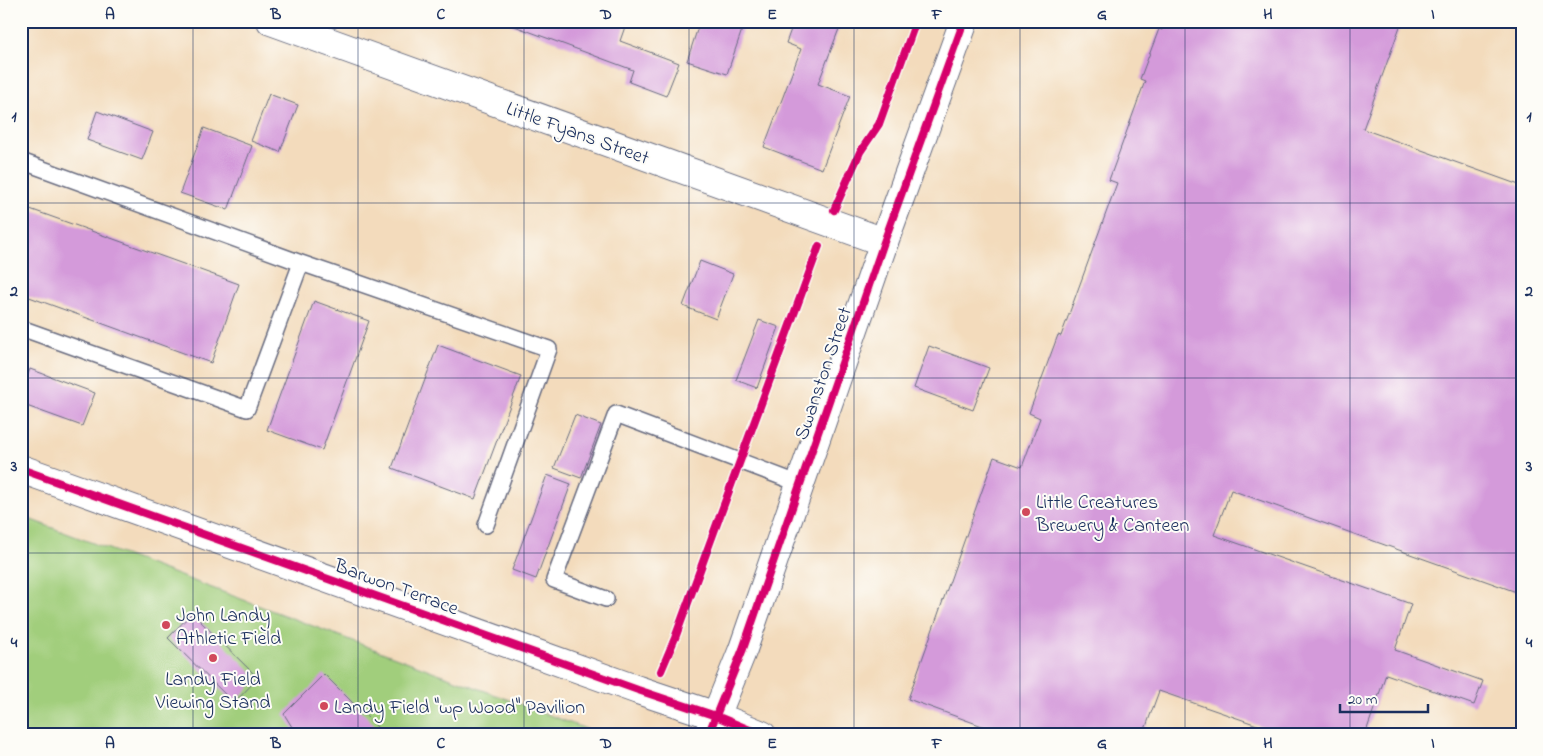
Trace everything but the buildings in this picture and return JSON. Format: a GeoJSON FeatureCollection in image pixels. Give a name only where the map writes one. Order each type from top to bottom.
{"type":"FeatureCollection","features":[{"type":"Feature","properties":{"kind":"street","name":"Little Fyans Street"},"geometry":{"type":"LineString","coordinates":[[271,21],[884,242]]}},
{"type":"Feature","properties":{"kind":"street","name":"Swanston Street"},"geometry":{"type":"LineString","coordinates":[[712,725],[742,649],[884,242],[964,21]]}},
{"type":"Feature","properties":{"kind":"street","name":"Barwon Terrace"},"geometry":{"type":"LineString","coordinates":[[21,469],[638,690],[712,725],[762,735]]}},
{"type":"Feature","properties":{"kind":"lane"},"geometry":{"type":"LineString","coordinates":[[21,161],[301,263],[549,349],[486,525]]}},
{"type":"Feature","properties":{"kind":"lane"},"geometry":{"type":"LineString","coordinates":[[21,328],[247,409],[301,263]]}},
{"type":"Feature","properties":{"kind":"lane"},"geometry":{"type":"LineString","coordinates":[[606,598],[554,580],[616,414],[800,484]]}},
{"type":"Feature","properties":{"kind":"green space","name":"John Landy Athletic Field"},"geometry":{"type":"Polygon","coordinates":[[[21,516],[602,735],[21,735],[21,516]]]}},
{"type":"Feature","properties":{"kind":"cycle path"},"geometry":{"type":"LineString","coordinates":[[834,210],[860,152],[879,124],[916,21]]}},
{"type":"Feature","properties":{"kind":"cycle path"},"geometry":{"type":"LineString","coordinates":[[708,735],[743,649],[884,242],[964,21]]}},
{"type":"Feature","properties":{"kind":"cycle path"},"geometry":{"type":"LineString","coordinates":[[661,671],[675,638],[819,246]]}},
{"type":"Feature","properties":{"kind":"cycle path"},"geometry":{"type":"LineString","coordinates":[[21,469],[638,690],[716,716],[762,735]]}},
{"type":"Feature","properties":{"kind":"place","name":"Little Creatures Brewery & Canteen"},"geometry":{"type":"Point","coordinates":[1026,512]}},
{"type":"Feature","properties":{"kind":"place","name":"John Landy Athletic Field"},"geometry":{"type":"Point","coordinates":[166,625]}},
{"type":"Feature","properties":{"kind":"place","name":"Landy Field Viewing Stand"},"geometry":{"type":"Point","coordinates":[213,658]}},
{"type":"Feature","properties":{"kind":"place","name":"Landy Field \"wp Wood\" Pavilion"},"geometry":{"type":"Point","coordinates":[324,706]}}]}
